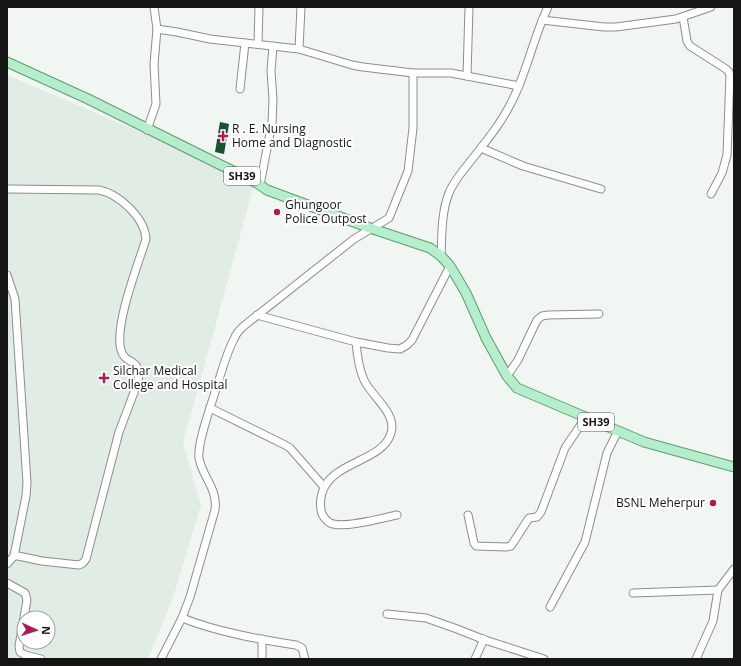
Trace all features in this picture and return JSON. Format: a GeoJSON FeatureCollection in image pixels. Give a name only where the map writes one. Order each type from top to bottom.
{"type":"FeatureCollection","features":[{"type":"Feature","properties":{"kind":"main road","name":"SH39"},"geometry":{"type":"LineString","coordinates":[[7,62],[88,99],[147,130],[260,185],[267,190],[370,228],[430,248],[441,256],[450,266],[466,293],[486,338],[507,376],[517,388],[644,442],[734,467]]}},
{"type":"Feature","properties":{"kind":"street"},"geometry":{"type":"LineString","coordinates":[[147,130],[156,104],[154,64],[157,29],[154,7]]}},
{"type":"Feature","properties":{"kind":"street"},"geometry":{"type":"LineString","coordinates":[[258,44],[259,7]]}},
{"type":"Feature","properties":{"kind":"street"},"geometry":{"type":"LineString","coordinates":[[299,49],[301,7]]}},
{"type":"Feature","properties":{"kind":"street"},"geometry":{"type":"LineString","coordinates":[[467,76],[469,7]]}},
{"type":"Feature","properties":{"kind":"street"},"geometry":{"type":"LineString","coordinates":[[441,256],[444,211],[449,192],[505,114],[519,86],[548,7]]}},
{"type":"Feature","properties":{"kind":"street"},"geometry":{"type":"LineString","coordinates":[[542,20],[604,27],[683,17],[711,7]]}},
{"type":"Feature","properties":{"kind":"street"},"geometry":{"type":"LineString","coordinates":[[683,17],[687,41],[690,46],[726,69],[730,76],[725,165],[711,194]]}},
{"type":"Feature","properties":{"kind":"street"},"geometry":{"type":"LineString","coordinates":[[157,29],[210,39],[299,49],[352,65],[413,73],[440,73],[467,76],[519,86]]}},
{"type":"Feature","properties":{"kind":"street"},"geometry":{"type":"LineString","coordinates":[[240,89],[245,43]]}},
{"type":"Feature","properties":{"kind":"street"},"geometry":{"type":"LineString","coordinates":[[260,185],[272,123],[273,100],[271,71],[273,46]]}},
{"type":"Feature","properties":{"kind":"street"},"geometry":{"type":"LineString","coordinates":[[161,659],[182,618],[195,583],[215,510],[215,492],[200,462],[200,443],[210,408],[234,338],[245,325],[333,255],[370,228],[384,222],[388,218],[408,171],[412,128],[413,73]]}},
{"type":"Feature","properties":{"kind":"street"},"geometry":{"type":"LineString","coordinates":[[480,148],[523,166],[601,189]]}},
{"type":"Feature","properties":{"kind":"street"},"geometry":{"type":"LineString","coordinates":[[7,189],[106,191],[119,199],[141,222],[146,232],[146,239],[129,290],[121,328],[120,341],[121,350],[124,356],[136,364],[140,374],[119,432],[86,560],[79,565],[14,556]]}},
{"type":"Feature","properties":{"kind":"street"},"geometry":{"type":"LineString","coordinates":[[257,315],[356,342],[400,349],[407,346],[412,340],[450,266]]}},
{"type":"Feature","properties":{"kind":"street"},"geometry":{"type":"LineString","coordinates":[[7,275],[15,299],[26,463],[26,496],[14,556],[7,564]]}},
{"type":"Feature","properties":{"kind":"street"},"geometry":{"type":"LineString","coordinates":[[507,376],[518,360],[537,320],[542,316],[599,314]]}},
{"type":"Feature","properties":{"kind":"street"},"geometry":{"type":"LineString","coordinates":[[356,342],[364,381],[388,414],[392,424],[392,432],[381,448],[334,475],[326,482],[321,497],[320,507],[323,516],[330,523],[344,524],[397,515]]}},
{"type":"Feature","properties":{"kind":"street"},"geometry":{"type":"LineString","coordinates":[[210,408],[285,444],[324,487]]}},
{"type":"Feature","properties":{"kind":"street"},"geometry":{"type":"LineString","coordinates":[[468,515],[476,546],[512,546],[529,518],[537,517],[541,512],[565,448],[586,417]]}},
{"type":"Feature","properties":{"kind":"street"},"geometry":{"type":"LineString","coordinates":[[550,606],[585,542],[607,453],[618,431]]}},
{"type":"Feature","properties":{"kind":"street"},"geometry":{"type":"LineString","coordinates":[[696,659],[713,621],[718,590],[734,570]]}},
{"type":"Feature","properties":{"kind":"street"},"geometry":{"type":"LineString","coordinates":[[7,583],[25,593],[27,598],[19,646],[20,652],[25,655],[41,659]]}},
{"type":"Feature","properties":{"kind":"street"},"geometry":{"type":"LineString","coordinates":[[633,593],[718,590]]}},
{"type":"Feature","properties":{"kind":"street"},"geometry":{"type":"LineString","coordinates":[[387,614],[426,618],[544,659]]}},
{"type":"Feature","properties":{"kind":"street"},"geometry":{"type":"LineString","coordinates":[[182,618],[198,624],[300,646],[303,650],[305,659]]}},
{"type":"Feature","properties":{"kind":"street"},"geometry":{"type":"LineString","coordinates":[[262,639],[262,659]]}},
{"type":"Feature","properties":{"kind":"street"},"geometry":{"type":"LineString","coordinates":[[475,659],[484,639]]}},
{"type":"Feature","properties":{"kind":"shaded area","name":"Silchar Medical College and Hospital"},"geometry":{"type":"Polygon","coordinates":[[[7,75],[255,181],[183,443],[201,505],[173,597],[148,659],[7,659],[7,75]]]}},
{"type":"Feature","properties":{"kind":"building"},"geometry":{"type":"Polygon","coordinates":[[[220,122],[229,124],[224,154],[215,152],[220,122]]]}},
{"type":"Feature","properties":{"kind":"place","name":"R . E. Nursing Home and Diagnostic"},"geometry":{"type":"Point","coordinates":[223,136]}},
{"type":"Feature","properties":{"kind":"place","name":"Ghungoor Police Outpost"},"geometry":{"type":"Point","coordinates":[277,212]}},
{"type":"Feature","properties":{"kind":"place","name":"Silchar Medical College and Hospital"},"geometry":{"type":"Point","coordinates":[104,378]}},
{"type":"Feature","properties":{"kind":"place","name":"BSNL Meherpur"},"geometry":{"type":"Point","coordinates":[713,503]}}]}
